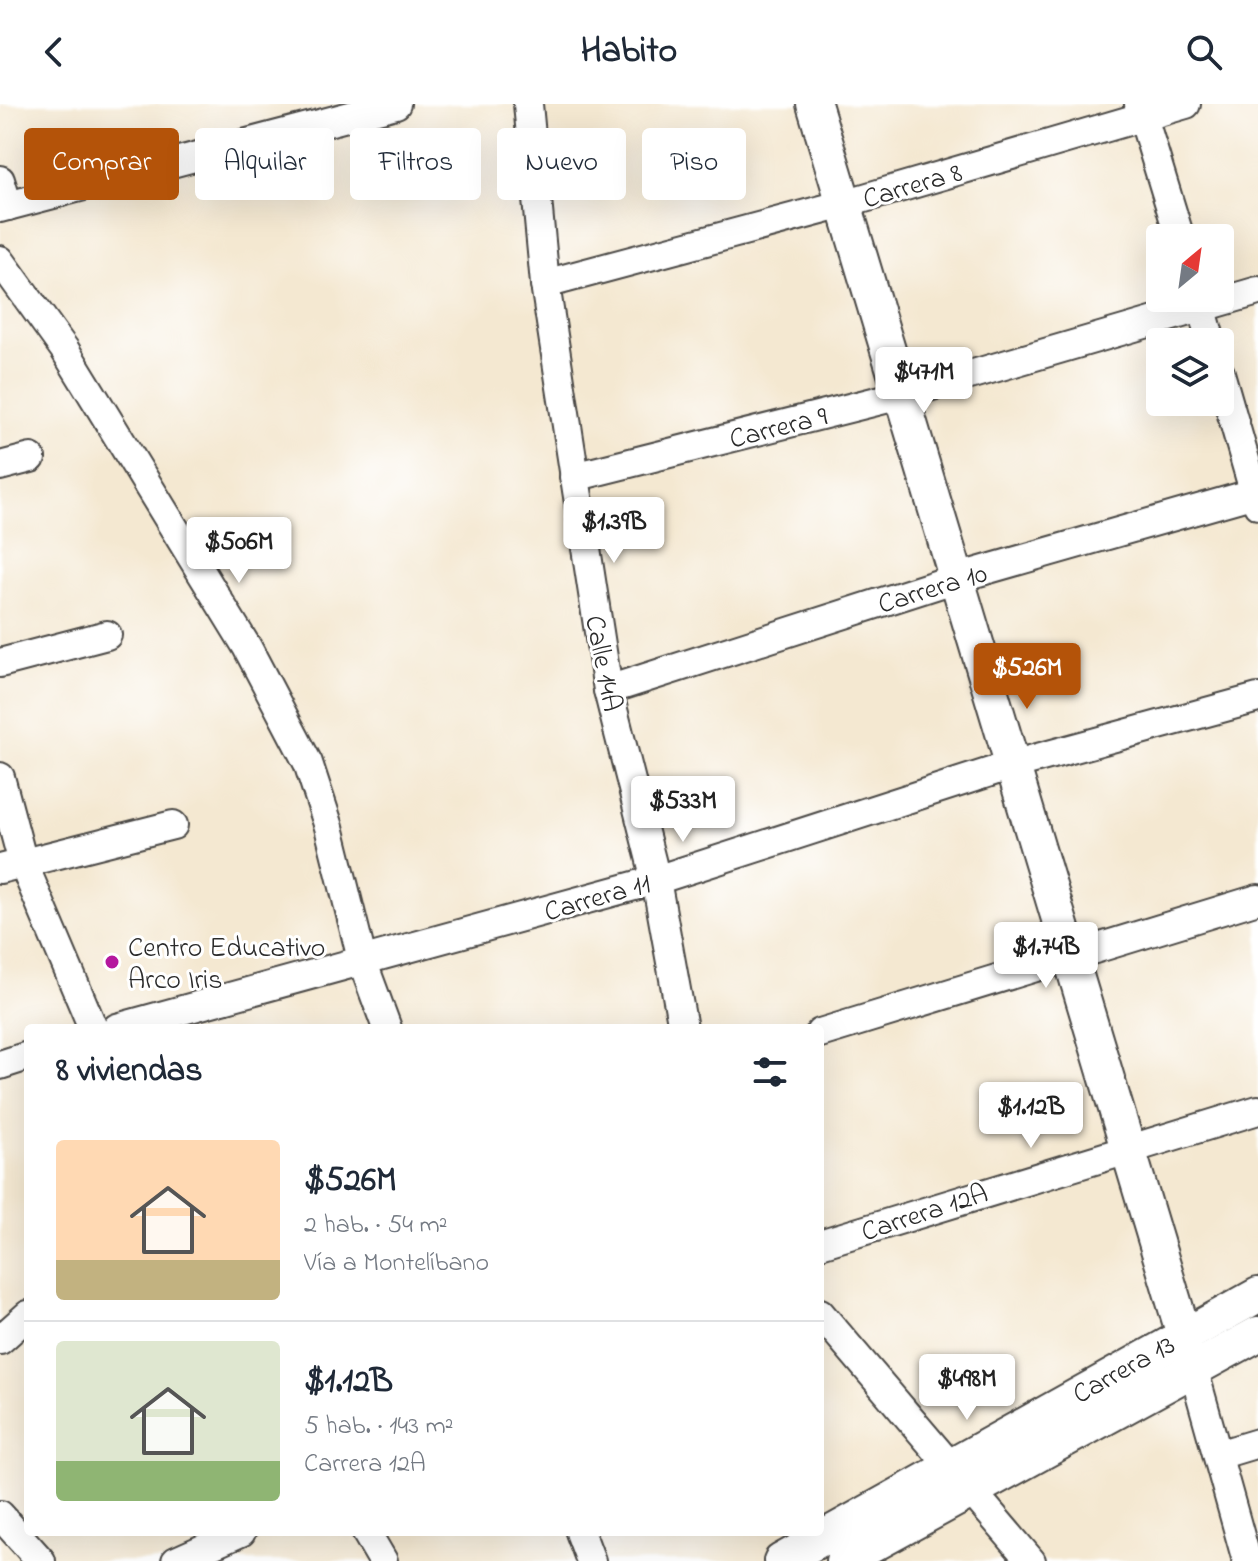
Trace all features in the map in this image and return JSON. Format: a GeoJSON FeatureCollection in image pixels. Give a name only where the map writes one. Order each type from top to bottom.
{"type":"FeatureCollection","features":[{"type":"Feature","properties":{"kind":"street"},"geometry":{"type":"LineString","coordinates":[[3,198],[346,110],[396,104]]}},
{"type":"Feature","properties":{"kind":"street","name":"Calle 14A"},"geometry":{"type":"LineString","coordinates":[[528,104],[545,284],[608,690],[656,880],[682,1024]]}},
{"type":"Feature","properties":{"kind":"street"},"geometry":{"type":"LineString","coordinates":[[814,104],[1184,1335],[1247,1561]]}},
{"type":"Feature","properties":{"kind":"street","name":"Carrera 8"},"geometry":{"type":"LineString","coordinates":[[545,284],[844,204],[1141,110],[1186,104]]}},
{"type":"Feature","properties":{"kind":"street"},"geometry":{"type":"LineString","coordinates":[[1141,110],[1176,224]]}},
{"type":"Feature","properties":{"kind":"street"},"geometry":{"type":"LineString","coordinates":[[0,260],[65,350],[247,647],[308,763],[329,827],[363,963],[386,1024]]}},
{"type":"Feature","properties":{"kind":"street","name":"Carrera 9"},"geometry":{"type":"LineString","coordinates":[[1234,296],[1258,291]]}},
{"type":"Feature","properties":{"kind":"street","name":"Carrera 9"},"geometry":{"type":"LineString","coordinates":[[574,477],[901,395],[1171,312]]}},
{"type":"Feature","properties":{"kind":"street"},"geometry":{"type":"LineString","coordinates":[[1233,416],[1257,497]]}},
{"type":"Feature","properties":{"kind":"street"},"geometry":{"type":"LineString","coordinates":[[0,466],[31,458]]}},
{"type":"Feature","properties":{"kind":"street","name":"Carrera 10"},"geometry":{"type":"LineString","coordinates":[[608,690],[957,578],[1257,497]]}},
{"type":"Feature","properties":{"kind":"street"},"geometry":{"type":"LineString","coordinates":[[0,663],[107,635]]}},
{"type":"Feature","properties":{"kind":"street","name":"Carrera 11"},"geometry":{"type":"LineString","coordinates":[[132,1024],[656,880],[1012,765],[1258,698]]}},
{"type":"Feature","properties":{"kind":"street"},"geometry":{"type":"LineString","coordinates":[[0,777],[11,866],[91,1024]]}},
{"type":"Feature","properties":{"kind":"street"},"geometry":{"type":"LineString","coordinates":[[11,866],[173,825]]}},
{"type":"Feature","properties":{"kind":"street"},"geometry":{"type":"LineString","coordinates":[[824,1032],[1258,899]]}},
{"type":"Feature","properties":{"kind":"street"},"geometry":{"type":"LineString","coordinates":[[0,1065],[24,1057]]}},
{"type":"Feature","properties":{"kind":"street","name":"Carrera 12A"},"geometry":{"type":"LineString","coordinates":[[824,1243],[1127,1147],[1258,1110]]}},
{"type":"Feature","properties":{"kind":"street","name":"Carrera 13"},"geometry":{"type":"LineString","coordinates":[[843,1561],[961,1477],[1184,1335],[1258,1295]]}},
{"type":"Feature","properties":{"kind":"street"},"geometry":{"type":"LineString","coordinates":[[824,1318],[1031,1561]]}},
{"type":"Feature","properties":{"kind":"street"},"geometry":{"type":"LineString","coordinates":[[0,1340],[24,1319]]}},
{"type":"Feature","properties":{"kind":"street","name":"Carrera 13"},"geometry":{"type":"LineString","coordinates":[[781,1561],[1192,1369],[1258,1334]]}},
{"type":"Feature","properties":{"kind":"street"},"geometry":{"type":"LineString","coordinates":[[1218,1455],[1258,1443]]}},
{"type":"Feature","properties":{"kind":"street"},"geometry":{"type":"LineString","coordinates":[[0,1515],[41,1561]]}},
{"type":"Feature","properties":{"kind":"street"},"geometry":{"type":"LineString","coordinates":[[176,1561],[232,1536]]}},
{"type":"Feature","properties":{"kind":"street"},"geometry":{"type":"LineString","coordinates":[[368,1536],[383,1561]]}},
{"type":"Feature","properties":{"kind":"street"},"geometry":{"type":"LineString","coordinates":[[582,1536],[591,1561]]}},
{"type":"Feature","properties":{"kind":"place","name":"Centro Educativo Arco Iris"},"geometry":{"type":"Point","coordinates":[112,962]}}]}
